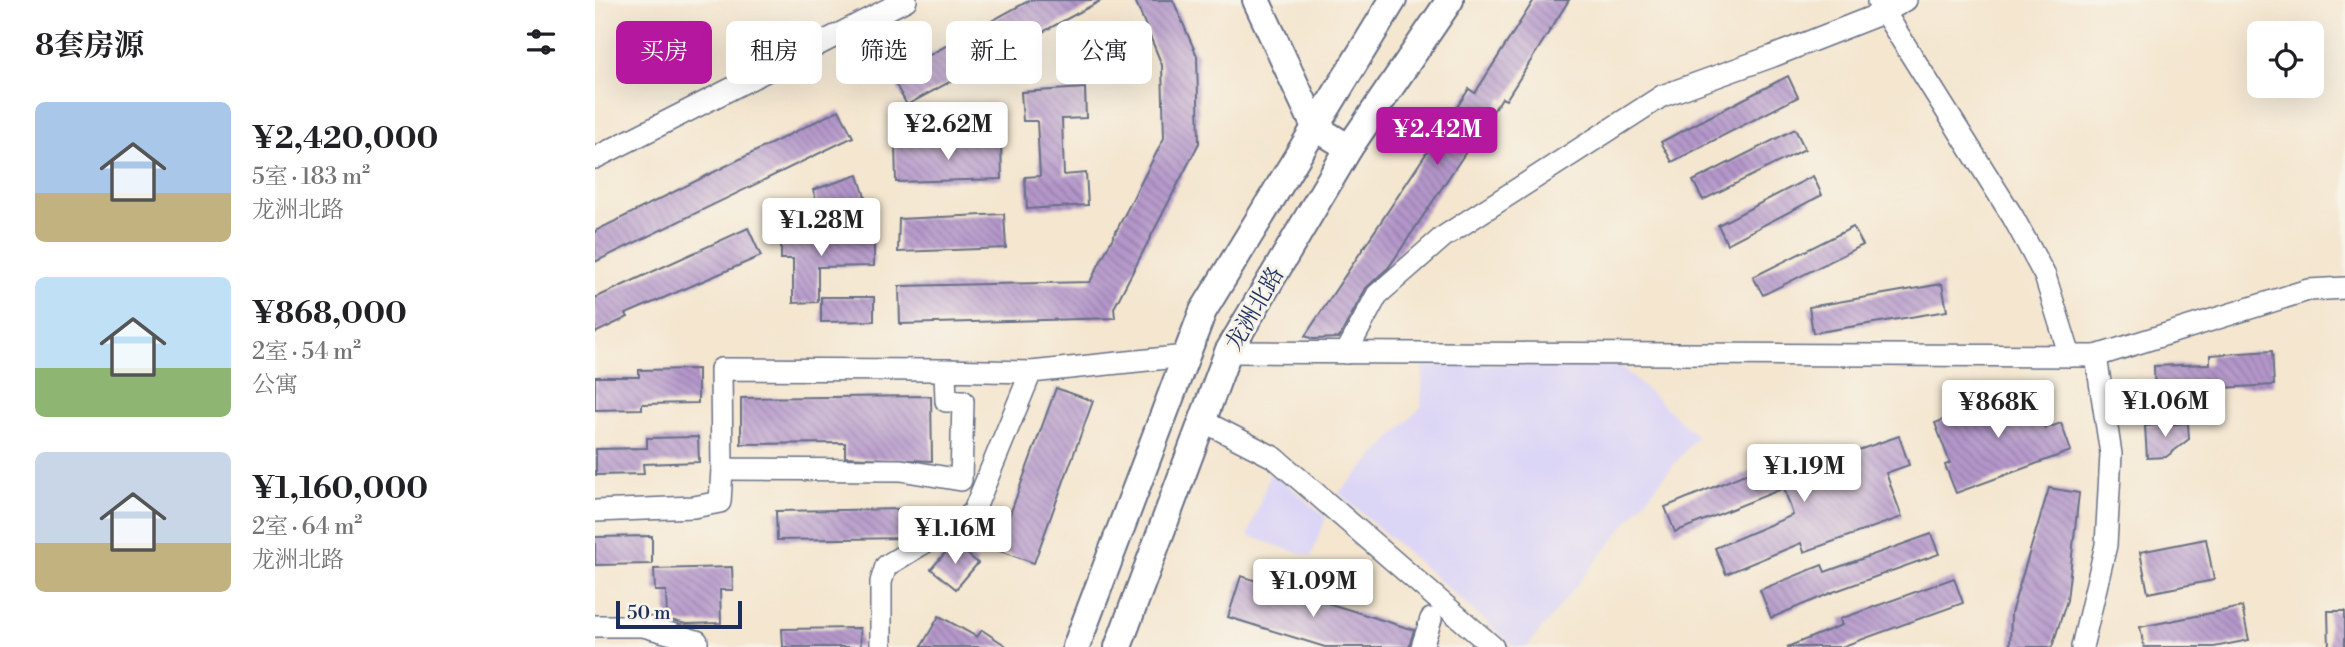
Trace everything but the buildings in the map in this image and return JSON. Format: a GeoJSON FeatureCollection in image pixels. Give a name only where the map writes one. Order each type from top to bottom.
{"type":"FeatureCollection","features":[{"type":"Feature","properties":{"kind":"main road"},"geometry":{"type":"LineString","coordinates":[[1256,0],[1315,127],[1349,148]]}},
{"type":"Feature","properties":{"kind":"main road","name":"龙洲北路"},"geometry":{"type":"LineString","coordinates":[[1076,647],[1203,312],[1393,0]]}},
{"type":"Feature","properties":{"kind":"main road","name":"龙洲北路"},"geometry":{"type":"LineString","coordinates":[[1118,647],[1228,352],[1349,148],[1450,0]]}},
{"type":"Feature","properties":{"kind":"street"},"geometry":{"type":"LineString","coordinates":[[595,158],[906,0]]}},
{"type":"Feature","properties":{"kind":"street"},"geometry":{"type":"LineString","coordinates":[[1346,353],[1377,295],[1443,237],[1662,96],[1881,6],[1906,0]]}},
{"type":"Feature","properties":{"kind":"street"},"geometry":{"type":"LineString","coordinates":[[1881,6],[2013,217],[2045,276],[2070,356]]}},
{"type":"Feature","properties":{"kind":"street"},"geometry":{"type":"LineString","coordinates":[[1228,352],[2096,356],[2308,290],[2345,288]]}},
{"type":"Feature","properties":{"kind":"street"},"geometry":{"type":"LineString","coordinates":[[595,511],[694,507],[720,502],[721,369],[1031,372],[1186,356]]}},
{"type":"Feature","properties":{"kind":"street"},"geometry":{"type":"LineString","coordinates":[[2082,647],[2106,545],[2111,454],[2096,356]]}},
{"type":"Feature","properties":{"kind":"street"},"geometry":{"type":"LineString","coordinates":[[722,469],[901,470],[961,480],[963,401],[946,401],[945,370]]}},
{"type":"Feature","properties":{"kind":"street"},"geometry":{"type":"LineString","coordinates":[[881,647],[881,582],[886,566],[973,513],[1031,372]]}},
{"type":"Feature","properties":{"kind":"street"},"geometry":{"type":"LineString","coordinates":[[1203,421],[1275,458],[1493,647]]}},
{"type":"Feature","properties":{"kind":"street"},"geometry":{"type":"LineString","coordinates":[[1422,647],[1431,619]]}},
{"type":"Feature","properties":{"kind":"street"},"geometry":{"type":"LineString","coordinates":[[595,626],[643,626],[697,641],[697,647]]}},
{"type":"Feature","properties":{"kind":"shaded area"},"geometry":{"type":"Polygon","coordinates":[[[1617,363],[1697,436],[1527,647],[1515,647],[1339,493],[1421,407],[1423,365],[1617,363]]]}},
{"type":"Feature","properties":{"kind":"shaded area"},"geometry":{"type":"Polygon","coordinates":[[[1271,471],[1326,517],[1311,557],[1248,536],[1271,471]]]}}]}
